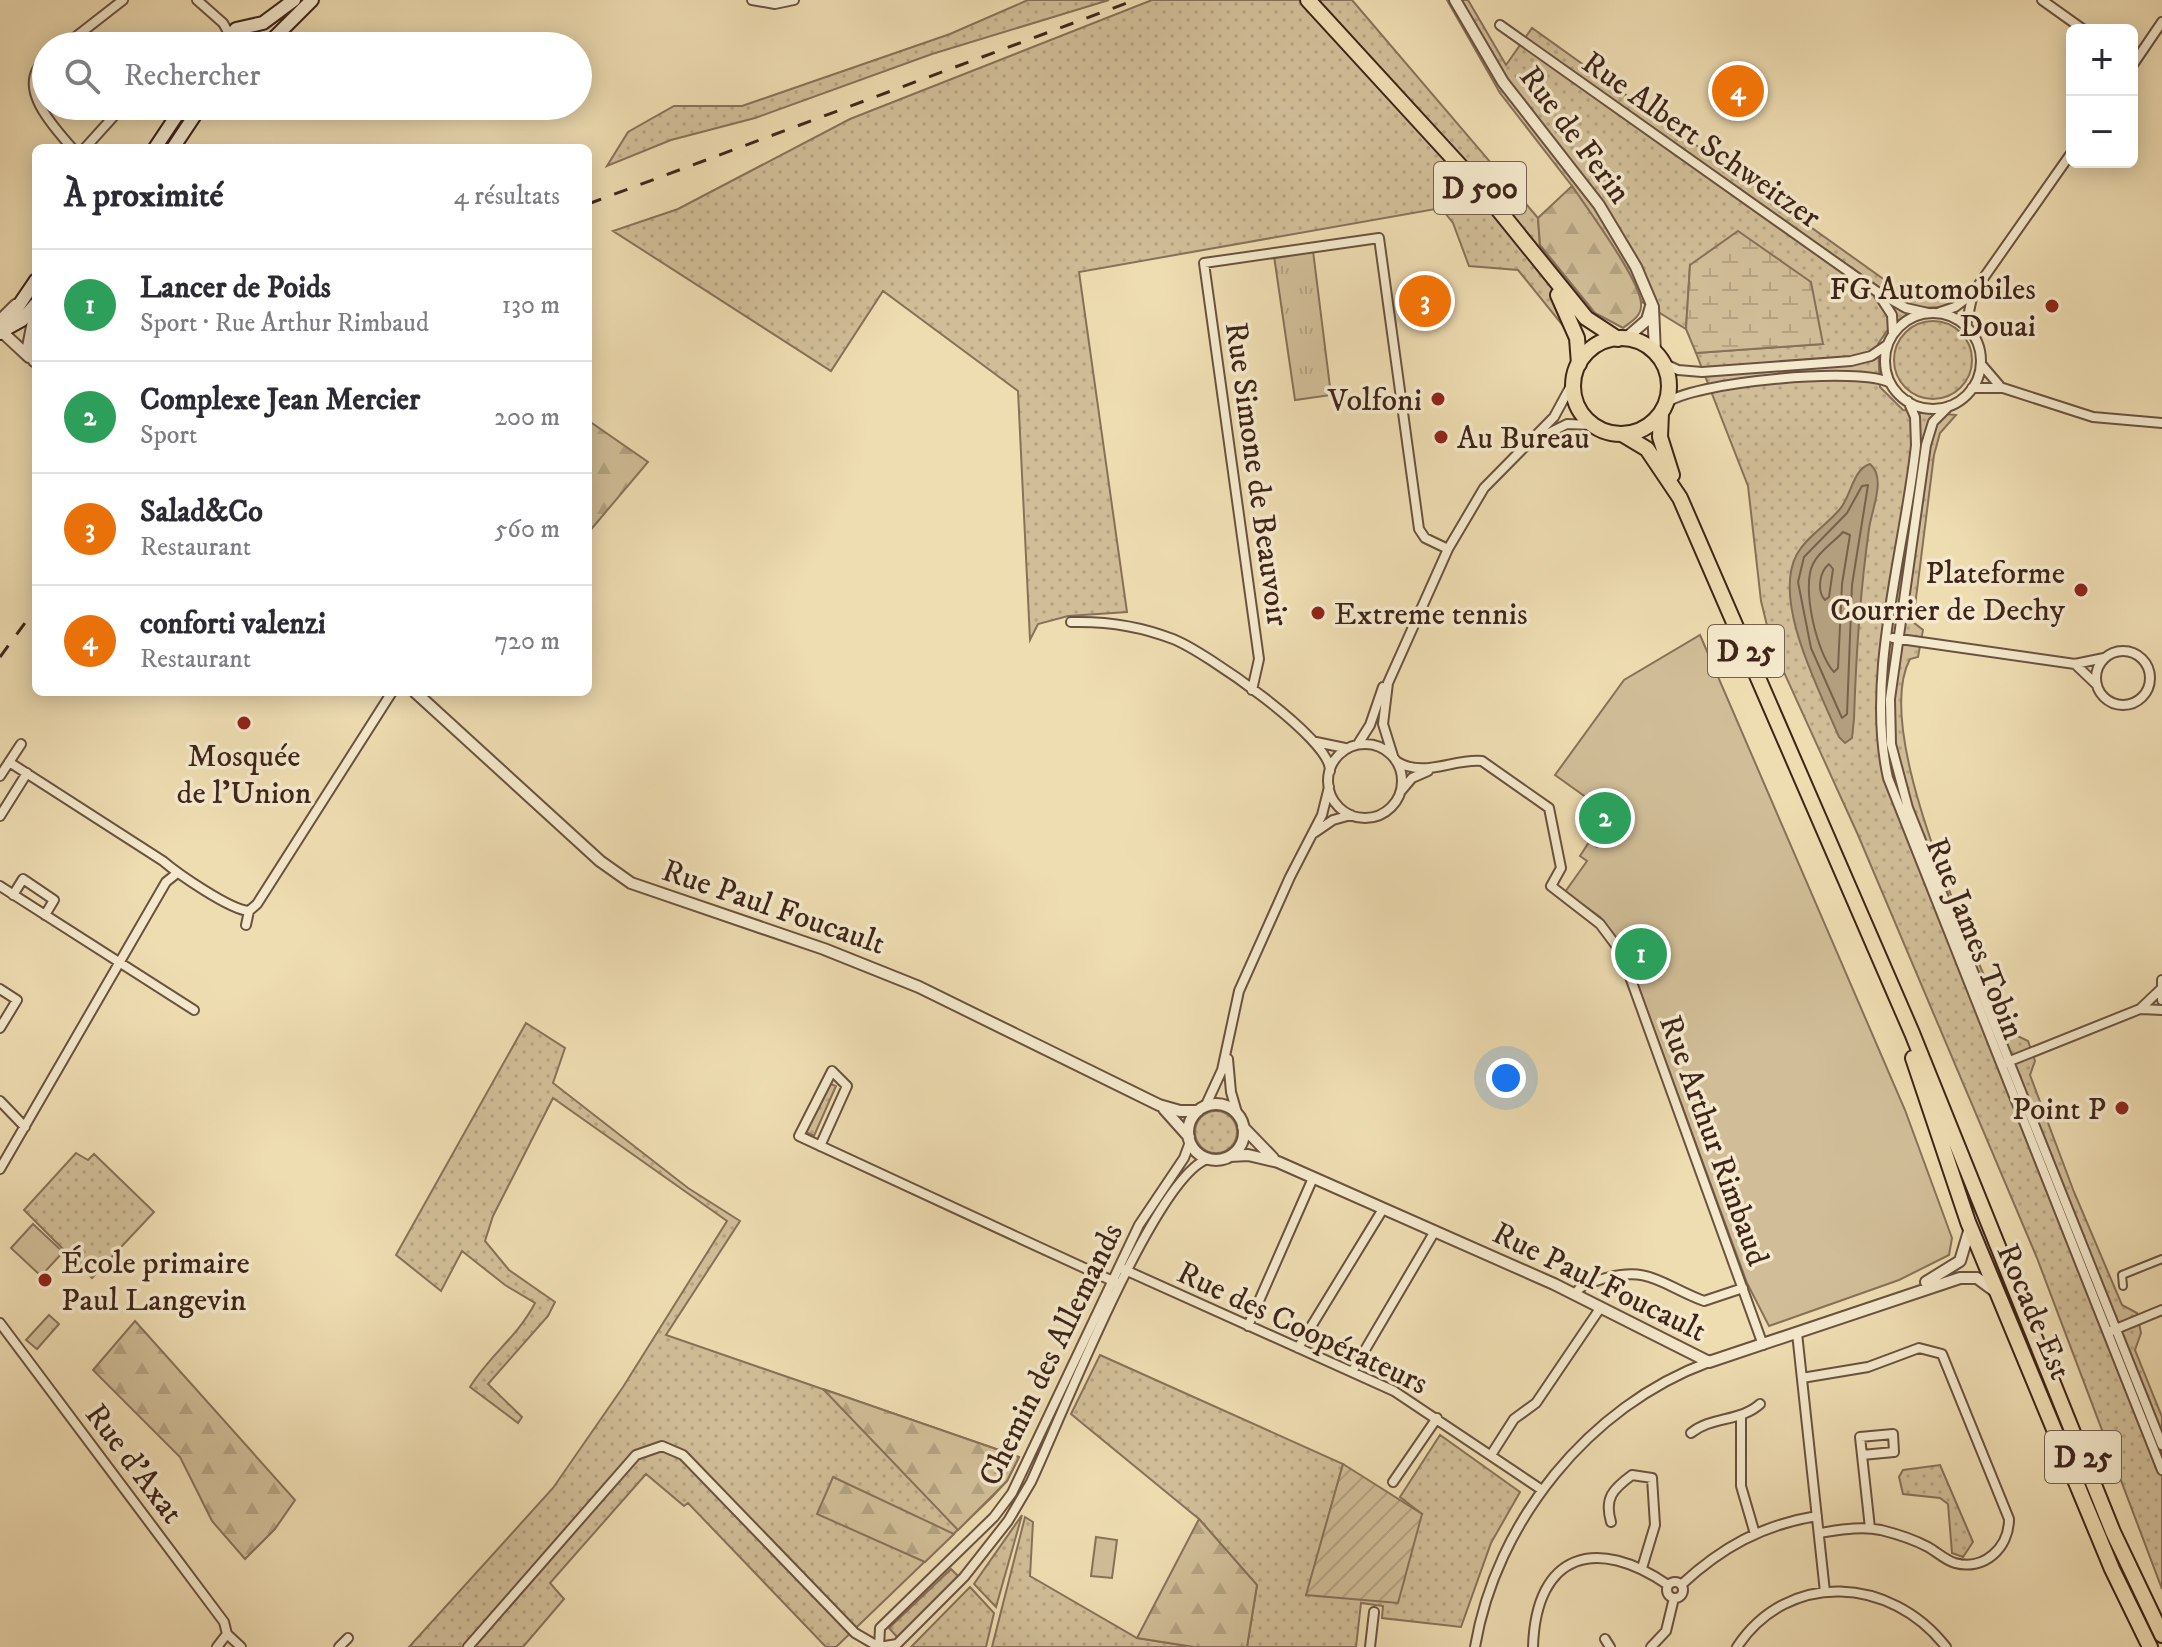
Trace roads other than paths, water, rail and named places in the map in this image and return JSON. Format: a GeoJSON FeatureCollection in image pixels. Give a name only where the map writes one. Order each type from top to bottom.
{"type":"FeatureCollection","features":[{"type":"Feature","properties":{"kind":"main road"},"geometry":{"type":"LineString","coordinates":[[245,32],[266,22],[294,0]]}},
{"type":"Feature","properties":{"kind":"main road"},"geometry":{"type":"LineString","coordinates":[[279,32],[312,0]]}},
{"type":"Feature","properties":{"kind":"main road","name":"D 500"},"geometry":{"type":"LineString","coordinates":[[1308,0],[1485,193],[1539,264],[1590,322],[1621,339]]}},
{"type":"Feature","properties":{"kind":"main road"},"geometry":{"type":"LineString","coordinates":[[158,144],[174,120]]}},
{"type":"Feature","properties":{"kind":"main road"},"geometry":{"type":"LineString","coordinates":[[176,144],[192,120]]}},
{"type":"Feature","properties":{"kind":"main road","name":"D 500"},"geometry":{"type":"LineString","coordinates":[[1539,264],[1575,332],[1579,364]]}},
{"type":"Feature","properties":{"kind":"main road"},"geometry":{"type":"LineString","coordinates":[[2,337],[32,285]]}},
{"type":"Feature","properties":{"kind":"main road"},"geometry":{"type":"LineString","coordinates":[[2,337],[32,309]]}},
{"type":"Feature","properties":{"kind":"main road"},"geometry":{"type":"LineString","coordinates":[[1621,339],[1641,343],[1659,358],[1669,383],[1663,408],[1646,427],[1622,434],[1593,425],[1579,408],[1573,382],[1579,364],[1595,346],[1621,339]]}},
{"type":"Feature","properties":{"kind":"main road","name":"Rocade Est"},"geometry":{"type":"LineString","coordinates":[[1663,408],[1660,437],[1680,498],[1992,1227],[2105,1514],[2162,1635]]}},
{"type":"Feature","properties":{"kind":"main road","name":"Rocade Est"},"geometry":{"type":"LineString","coordinates":[[1622,434],[1647,449],[1680,498]]}},
{"type":"Feature","properties":{"kind":"main road","name":"Rocade Est"},"geometry":{"type":"LineString","coordinates":[[1892,988],[1970,1226],[2112,1569],[2150,1647]]}},
{"type":"Feature","properties":{"kind":"street"},"geometry":{"type":"LineString","coordinates":[[84,32],[123,0]]}},
{"type":"Feature","properties":{"kind":"street"},"geometry":{"type":"LineString","coordinates":[[197,0],[230,32]]}},
{"type":"Feature","properties":{"kind":"street"},"geometry":{"type":"LineString","coordinates":[[752,0],[775,4],[793,0]]}},
{"type":"Feature","properties":{"kind":"street","name":"Rue de Ferin"},"geometry":{"type":"LineString","coordinates":[[1455,0],[1524,111],[1608,219],[1651,300],[1659,358]]}},
{"type":"Feature","properties":{"kind":"street"},"geometry":{"type":"LineString","coordinates":[[2042,0],[2076,24]]}},
{"type":"Feature","properties":{"kind":"street"},"geometry":{"type":"LineString","coordinates":[[2138,56],[2162,22]]}},
{"type":"Feature","properties":{"kind":"street","name":"Rue Albert Schweitzer"},"geometry":{"type":"LineString","coordinates":[[1500,25],[1876,291],[1900,305],[1932,313]]}},
{"type":"Feature","properties":{"kind":"street"},"geometry":{"type":"LineString","coordinates":[[52,120],[69,144]]}},
{"type":"Feature","properties":{"kind":"street"},"geometry":{"type":"LineString","coordinates":[[89,144],[110,120]]}},
{"type":"Feature","properties":{"kind":"street"},"geometry":{"type":"LineString","coordinates":[[1659,358],[1678,370],[1702,372],[1856,360],[1875,354],[1910,319],[1955,307],[1973,293],[2066,161]]}},
{"type":"Feature","properties":{"kind":"street","name":"Rue Simone de Beauvoir"},"geometry":{"type":"LineString","coordinates":[[1252,690],[1259,673],[1258,650],[1204,263],[1379,238],[1419,529],[1425,538],[1448,549]]}},
{"type":"Feature","properties":{"kind":"street","name":"Rue Albert Schweitzer"},"geometry":{"type":"LineString","coordinates":[[1876,291],[1892,315],[1892,338]]}},
{"type":"Feature","properties":{"kind":"street"},"geometry":{"type":"LineString","coordinates":[[1966,327],[1973,293]]}},
{"type":"Feature","properties":{"kind":"street"},"geometry":{"type":"LineString","coordinates":[[0,319],[22,299]]}},
{"type":"Feature","properties":{"kind":"street"},"geometry":{"type":"LineString","coordinates":[[1621,339],[1647,320],[1651,300]]}},
{"type":"Feature","properties":{"kind":"street"},"geometry":{"type":"LineString","coordinates":[[1932,313],[1951,317],[1966,327],[1978,346],[1981,364],[1989,378],[2003,388],[2085,416],[2162,423]]}},
{"type":"Feature","properties":{"kind":"street"},"geometry":{"type":"LineString","coordinates":[[32,326],[28,347],[32,356]]}},
{"type":"Feature","properties":{"kind":"street"},"geometry":{"type":"LineString","coordinates":[[2,337],[32,360]]}},
{"type":"Feature","properties":{"kind":"street"},"geometry":{"type":"LineString","coordinates":[[1891,383],[1885,362],[1892,338]]}},
{"type":"Feature","properties":{"kind":"street"},"geometry":{"type":"LineString","coordinates":[[1663,408],[1690,391],[1848,375],[1876,377],[1891,383],[1908,401],[1926,408],[1949,406],[1972,388],[1981,364]]}},
{"type":"Feature","properties":{"kind":"street"},"geometry":{"type":"LineString","coordinates":[[1330,771],[1338,756],[1366,734],[1448,549],[1484,488],[1561,407],[1573,382]]}},
{"type":"Feature","properties":{"kind":"street"},"geometry":{"type":"LineString","coordinates":[[1972,388],[2003,388]]}},
{"type":"Feature","properties":{"kind":"street","name":"Rue James Tobin"},"geometry":{"type":"LineString","coordinates":[[1893,638],[1916,439],[1915,417],[1908,401]]}},
{"type":"Feature","properties":{"kind":"street","name":"Rue James Tobin"},"geometry":{"type":"LineString","coordinates":[[1949,406],[1933,422],[1927,438],[1880,720],[1890,787],[2005,1064],[2111,1331],[2162,1470]]}},
{"type":"Feature","properties":{"kind":"street"},"geometry":{"type":"LineString","coordinates":[[1523,448],[1559,427],[1575,423],[1593,425]]}},
{"type":"Feature","properties":{"kind":"street"},"geometry":{"type":"LineString","coordinates":[[1071,622],[1123,625],[1173,639],[1216,661],[1312,739],[1329,760],[1329,787],[1324,811],[1308,839],[1239,991],[1217,1084],[1190,1122],[1189,1140],[1197,1152],[1208,1159],[1230,1156],[1240,1144],[1240,1121],[1230,1085],[1228,1042]]}},
{"type":"Feature","properties":{"kind":"street"},"geometry":{"type":"LineString","coordinates":[[1893,638],[2075,664],[2120,651],[2138,655],[2150,671],[2149,686],[2137,702],[2122,705],[2108,700],[2075,664]]}},
{"type":"Feature","properties":{"kind":"street"},"geometry":{"type":"LineString","coordinates":[[2098,686],[2098,669],[2104,658]]}},
{"type":"Feature","properties":{"kind":"street"},"geometry":{"type":"LineString","coordinates":[[1394,666],[1386,693],[1383,724],[1402,778],[1399,796]]}},
{"type":"Feature","properties":{"kind":"street"},"geometry":{"type":"LineString","coordinates":[[246,925],[249,911],[257,904],[389,696]]}},
{"type":"Feature","properties":{"kind":"street","name":"Rue Paul Foucault"},"geometry":{"type":"LineString","coordinates":[[419,696],[600,861],[625,880],[814,945],[919,987],[1159,1105],[1180,1111],[1202,1109]]}},
{"type":"Feature","properties":{"kind":"street"},"geometry":{"type":"LineString","coordinates":[[1312,739],[1336,748],[1373,745],[1416,769],[1436,768]]}},
{"type":"Feature","properties":{"kind":"street"},"geometry":{"type":"LineString","coordinates":[[0,776],[21,744]]}},
{"type":"Feature","properties":{"kind":"street","name":"Rue Arthur Rimbaud"},"geometry":{"type":"LineString","coordinates":[[1436,768],[1482,761],[1549,808],[1561,868],[1551,886],[1600,924],[1621,952],[1763,1345]]}},
{"type":"Feature","properties":{"kind":"street"},"geometry":{"type":"LineString","coordinates":[[9,762],[163,861],[176,874],[188,877],[238,909],[249,911]]}},
{"type":"Feature","properties":{"kind":"street"},"geometry":{"type":"LineString","coordinates":[[1308,839],[1328,822],[1351,815],[1378,815],[1392,806],[1412,778],[1436,768]]}},
{"type":"Feature","properties":{"kind":"street"},"geometry":{"type":"LineString","coordinates":[[0,816],[27,773]]}},
{"type":"Feature","properties":{"kind":"street"},"geometry":{"type":"LineString","coordinates":[[1329,787],[1335,802],[1351,815]]}},
{"type":"Feature","properties":{"kind":"street"},"geometry":{"type":"LineString","coordinates":[[0,1169],[166,882],[176,874]]}},
{"type":"Feature","properties":{"kind":"street"},"geometry":{"type":"LineString","coordinates":[[13,895],[23,879],[54,900],[45,915]]}},
{"type":"Feature","properties":{"kind":"street"},"geometry":{"type":"LineString","coordinates":[[0,886],[194,1010]]}},
{"type":"Feature","properties":{"kind":"street"},"geometry":{"type":"LineString","coordinates":[[0,989],[17,1000],[0,1028]]}},
{"type":"Feature","properties":{"kind":"street"},"geometry":{"type":"LineString","coordinates":[[2005,1064],[2140,1009],[2161,990]]}},
{"type":"Feature","properties":{"kind":"street"},"geometry":{"type":"LineString","coordinates":[[2140,1009],[2162,1010]]}},
{"type":"Feature","properties":{"kind":"street"},"geometry":{"type":"LineString","coordinates":[[820,1146],[847,1086],[832,1071],[799,1136],[820,1146],[1118,1283]]}},
{"type":"Feature","properties":{"kind":"street"},"geometry":{"type":"LineString","coordinates":[[0,1101],[25,1127]]}},
{"type":"Feature","properties":{"kind":"street","name":"Rue Paul Foucault"},"geometry":{"type":"LineString","coordinates":[[1159,1105],[1189,1140]]}},
{"type":"Feature","properties":{"kind":"street"},"geometry":{"type":"LineString","coordinates":[[1202,1109],[1223,1106],[1240,1121]]}},
{"type":"Feature","properties":{"kind":"street","name":"Rue Paul Foucault"},"geometry":{"type":"LineString","coordinates":[[1240,1121],[1278,1162]]}},
{"type":"Feature","properties":{"kind":"street","name":"Chemin des Allemands"},"geometry":{"type":"LineString","coordinates":[[1118,1283],[1012,1493],[994,1517],[880,1628],[879,1647],[897,1644],[964,1577],[1008,1521],[1031,1482],[1118,1283],[1124,1269],[1143,1217],[1181,1163],[1189,1140]]}},
{"type":"Feature","properties":{"kind":"street","name":"Rue Paul Foucault"},"geometry":{"type":"LineString","coordinates":[[1230,1156],[1254,1156],[1278,1162],[1575,1294],[1709,1362],[1906,1293],[1966,1276],[1980,1279],[1997,1293]]}},
{"type":"Feature","properties":{"kind":"street","name":"Chemin des Allemands"},"geometry":{"type":"LineString","coordinates":[[1124,1269],[1165,1200],[1189,1169],[1208,1159]]}},
{"type":"Feature","properties":{"kind":"street"},"geometry":{"type":"LineString","coordinates":[[1248,1326],[1313,1178]]}},
{"type":"Feature","properties":{"kind":"street"},"geometry":{"type":"LineString","coordinates":[[1298,1348],[1383,1209]]}},
{"type":"Feature","properties":{"kind":"street","name":"Rue Paul Foucault"},"geometry":{"type":"LineString","coordinates":[[1906,1293],[1957,1264],[1968,1245],[1970,1226]]}},
{"type":"Feature","properties":{"kind":"street"},"geometry":{"type":"LineString","coordinates":[[1352,1372],[1435,1231]]}},
{"type":"Feature","properties":{"kind":"street"},"geometry":{"type":"LineString","coordinates":[[2123,1286],[2122,1275],[2162,1259]]}},
{"type":"Feature","properties":{"kind":"street","name":"Rue des Coopérateurs"},"geometry":{"type":"LineString","coordinates":[[1124,1269],[1400,1394],[1542,1490]]}},
{"type":"Feature","properties":{"kind":"street"},"geometry":{"type":"LineString","coordinates":[[1575,1294],[1585,1284],[1631,1272],[1643,1274],[1704,1301],[1743,1288]]}},
{"type":"Feature","properties":{"kind":"street"},"geometry":{"type":"LineString","coordinates":[[1491,1455],[1514,1419],[1536,1403],[1601,1307]]}},
{"type":"Feature","properties":{"kind":"street"},"geometry":{"type":"LineString","coordinates":[[2111,1331],[2162,1310]]}},
{"type":"Feature","properties":{"kind":"street","name":"Rue d'Axat"},"geometry":{"type":"LineString","coordinates":[[0,1323],[224,1622],[227,1634],[241,1647]]}},
{"type":"Feature","properties":{"kind":"street","name":"Rue James Tobin"},"geometry":{"type":"LineString","coordinates":[[2111,1331],[2162,1445]]}},
{"type":"Feature","properties":{"kind":"street"},"geometry":{"type":"LineString","coordinates":[[1797,1333],[1825,1592]]}},
{"type":"Feature","properties":{"kind":"street"},"geometry":{"type":"LineString","coordinates":[[1802,1378],[1868,1367],[1919,1348],[1942,1354],[2009,1519],[2007,1535],[1997,1552],[1987,1560],[1972,1564],[1952,1562],[1914,1541],[1870,1528],[1819,1533]]}},
{"type":"Feature","properties":{"kind":"street"},"geometry":{"type":"LineString","coordinates":[[1475,1647],[1487,1599],[1501,1562],[1542,1490],[1610,1420],[1648,1394],[1709,1362]]}},
{"type":"Feature","properties":{"kind":"street"},"geometry":{"type":"LineString","coordinates":[[1691,1433],[1710,1422],[1741,1417],[1760,1404]]}},
{"type":"Feature","properties":{"kind":"street"},"geometry":{"type":"LineString","coordinates":[[1741,1417],[1740,1480],[1755,1534]]}},
{"type":"Feature","properties":{"kind":"street"},"geometry":{"type":"LineString","coordinates":[[1393,1482],[1437,1418]]}},
{"type":"Feature","properties":{"kind":"street"},"geometry":{"type":"LineString","coordinates":[[1862,1455],[1894,1452],[1893,1434],[1860,1437],[1870,1528]]}},
{"type":"Feature","properties":{"kind":"street"},"geometry":{"type":"LineString","coordinates":[[468,1647],[636,1455],[647,1448],[662,1446],[683,1455],[855,1633],[879,1647]]}},
{"type":"Feature","properties":{"kind":"street"},"geometry":{"type":"LineString","coordinates":[[1611,1522],[1607,1502],[1612,1491],[1632,1475],[1652,1478],[1655,1525],[1642,1568]]}},
{"type":"Feature","properties":{"kind":"street"},"geometry":{"type":"LineString","coordinates":[[1651,1647],[1668,1625],[1674,1598],[1681,1594],[1681,1585],[1716,1555],[1785,1522],[1817,1516]]}},
{"type":"Feature","properties":{"kind":"street"},"geometry":{"type":"LineString","coordinates":[[1533,1647],[1542,1603],[1554,1579],[1568,1565],[1605,1556],[1642,1568],[1668,1585]]}},
{"type":"Feature","properties":{"kind":"street"},"geometry":{"type":"LineString","coordinates":[[1668,1585],[1675,1582],[1681,1585]]}},
{"type":"Feature","properties":{"kind":"street"},"geometry":{"type":"LineString","coordinates":[[1668,1585],[1668,1594],[1674,1598]]}},
{"type":"Feature","properties":{"kind":"street"},"geometry":{"type":"LineString","coordinates":[[1737,1647],[1769,1610],[1790,1600],[1825,1592],[1858,1593],[1891,1603],[1924,1623],[1946,1647]]}},
{"type":"Feature","properties":{"kind":"street"},"geometry":{"type":"LineString","coordinates":[[1370,1647],[1374,1612]]}},
{"type":"Feature","properties":{"kind":"street"},"geometry":{"type":"LineString","coordinates":[[217,1647],[227,1634]]}},
{"type":"Feature","properties":{"kind":"street"},"geometry":{"type":"LineString","coordinates":[[339,1647],[348,1638]]}},
{"type":"Feature","properties":{"kind":"water"},"geometry":{"type":"Polygon","coordinates":[[[1870,464],[1875,470],[1878,486],[1863,576],[1852,738],[1845,743],[1839,737],[1802,647],[1790,596],[1791,574],[1801,548],[1840,509],[1860,471],[1870,464]]]}},
{"type":"Feature","properties":{"kind":"railway"},"geometry":{"type":"LineString","coordinates":[[592,203],[1135,0]]}},
{"type":"Feature","properties":{"kind":"railway"},"geometry":{"type":"LineString","coordinates":[[0,657],[32,613]]}},
{"type":"Feature","properties":{"kind":"place","name":"conforti valenzi"},"geometry":{"type":"Point","coordinates":[1738,91]}},
{"type":"Feature","properties":{"kind":"place","name":"Salad&Co"},"geometry":{"type":"Point","coordinates":[1425,301]}},
{"type":"Feature","properties":{"kind":"place","name":"FG Automobiles Douai"},"geometry":{"type":"Point","coordinates":[2052,306]}},
{"type":"Feature","properties":{"kind":"place","name":"Volfoni"},"geometry":{"type":"Point","coordinates":[1438,399]}},
{"type":"Feature","properties":{"kind":"place","name":"Au Bureau"},"geometry":{"type":"Point","coordinates":[1441,437]}},
{"type":"Feature","properties":{"kind":"place","name":"Plateforme Courrier de Dechy"},"geometry":{"type":"Point","coordinates":[2081,590]}},
{"type":"Feature","properties":{"kind":"place","name":"Extreme tennis"},"geometry":{"type":"Point","coordinates":[1318,613]}},
{"type":"Feature","properties":{"kind":"place","name":"Mosquée de l'Union"},"geometry":{"type":"Point","coordinates":[244,723]}},
{"type":"Feature","properties":{"kind":"place","name":"Complexe Jean Mercier"},"geometry":{"type":"Point","coordinates":[1605,818]}},
{"type":"Feature","properties":{"kind":"place","name":"Lancer de Poids"},"geometry":{"type":"Point","coordinates":[1641,954]}},
{"type":"Feature","properties":{"kind":"place","name":"Point P"},"geometry":{"type":"Point","coordinates":[2122,1108]}},
{"type":"Feature","properties":{"kind":"place","name":"École primaire Paul Langevin"},"geometry":{"type":"Point","coordinates":[45,1280]}}]}
